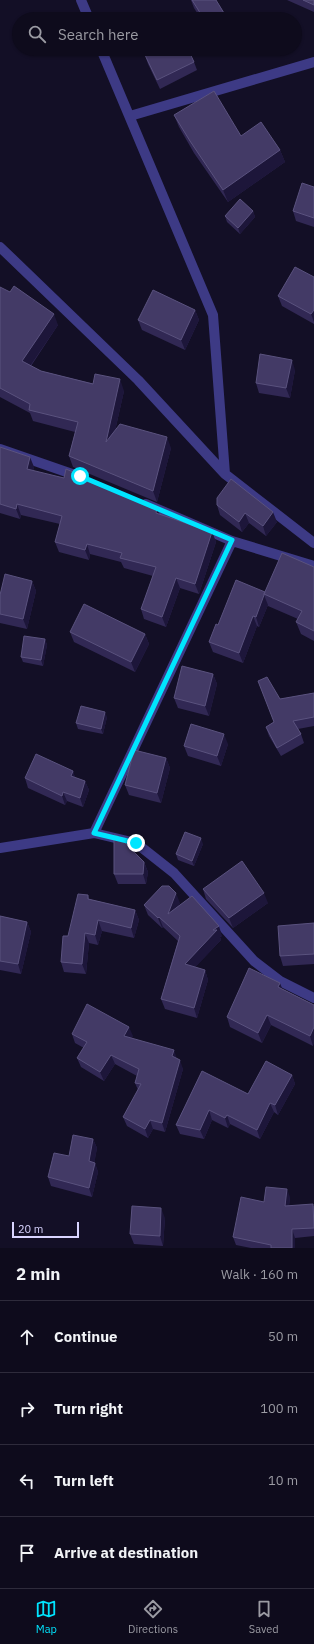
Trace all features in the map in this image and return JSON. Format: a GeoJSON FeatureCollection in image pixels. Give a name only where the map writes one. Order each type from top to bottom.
{"type":"FeatureCollection","features":[{"type":"Feature","properties":{"kind":"street"},"geometry":{"type":"LineString","coordinates":[[81,0],[86,12]]}},
{"type":"Feature","properties":{"kind":"street"},"geometry":{"type":"LineString","coordinates":[[104,56],[213,315],[225,474]]}},
{"type":"Feature","properties":{"kind":"street"},"geometry":{"type":"LineString","coordinates":[[130,116],[314,62]]}},
{"type":"Feature","properties":{"kind":"street"},"geometry":{"type":"LineString","coordinates":[[0,247],[138,380],[225,474],[314,543]]}},
{"type":"Feature","properties":{"kind":"street"},"geometry":{"type":"LineString","coordinates":[[0,449],[87,479]]}},
{"type":"Feature","properties":{"kind":"street"},"geometry":{"type":"LineString","coordinates":[[137,501],[232,540],[314,566]]}},
{"type":"Feature","properties":{"kind":"street"},"geometry":{"type":"LineString","coordinates":[[94,833],[232,540]]}},
{"type":"Feature","properties":{"kind":"street"},"geometry":{"type":"LineString","coordinates":[[0,848],[94,833],[136,843],[174,873],[254,960],[280,981],[314,998]]}},
{"type":"Feature","properties":{"kind":"building"},"geometry":{"type":"Polygon","coordinates":[[[192,0],[216,0],[223,12],[200,12],[192,0]]]}},
{"type":"Feature","properties":{"kind":"building"},"geometry":{"type":"Polygon","coordinates":[[[303,0],[314,0],[314,5],[303,0]]]}},
{"type":"Feature","properties":{"kind":"building"},"geometry":{"type":"Polygon","coordinates":[[[145,56],[191,56],[194,62],[157,80],[145,56]]]}},
{"type":"Feature","properties":{"kind":"building"},"geometry":{"type":"Polygon","coordinates":[[[214,91],[241,136],[261,122],[280,150],[223,190],[174,115],[214,91]]]}},
{"type":"Feature","properties":{"kind":"building"},"geometry":{"type":"Polygon","coordinates":[[[302,183],[314,187],[314,218],[293,211],[302,183]]]}},
{"type":"Feature","properties":{"kind":"building"},"geometry":{"type":"Polygon","coordinates":[[[240,199],[253,211],[238,228],[225,216],[240,199]]]}},
{"type":"Feature","properties":{"kind":"building"},"geometry":{"type":"Polygon","coordinates":[[[295,267],[314,277],[314,310],[311,314],[278,296],[295,267]]]}},
{"type":"Feature","properties":{"kind":"building"},"geometry":{"type":"Polygon","coordinates":[[[14,286],[54,314],[22,361],[41,371],[93,384],[95,374],[120,379],[106,442],[120,424],[167,437],[153,491],[69,456],[78,422],[29,410],[30,404],[0,388],[0,287],[10,292],[14,286]]]}},
{"type":"Feature","properties":{"kind":"building"},"geometry":{"type":"Polygon","coordinates":[[[153,290],[195,310],[181,340],[138,320],[153,290]]]}},
{"type":"Feature","properties":{"kind":"building"},"geometry":{"type":"Polygon","coordinates":[[[260,354],[292,360],[286,388],[256,383],[260,354]]]}},
{"type":"Feature","properties":{"kind":"building"},"geometry":{"type":"Polygon","coordinates":[[[0,447],[30,457],[27,469],[64,478],[66,469],[157,508],[156,513],[212,532],[195,584],[176,578],[162,617],[141,609],[156,567],[120,558],[122,553],[87,544],[85,550],[55,542],[62,516],[17,504],[16,509],[0,504],[0,447]]]}},
{"type":"Feature","properties":{"kind":"building"},"geometry":{"type":"Polygon","coordinates":[[[231,479],[273,512],[263,526],[245,513],[239,522],[217,505],[217,498],[231,479]]]}},
{"type":"Feature","properties":{"kind":"building"},"geometry":{"type":"Polygon","coordinates":[[[282,553],[314,567],[314,631],[296,622],[302,611],[264,594],[282,553]]]}},
{"type":"Feature","properties":{"kind":"building"},"geometry":{"type":"Polygon","coordinates":[[[5,574],[32,581],[23,619],[0,614],[0,595],[5,574]]]}},
{"type":"Feature","properties":{"kind":"building"},"geometry":{"type":"Polygon","coordinates":[[[236,580],[265,592],[256,617],[253,616],[239,653],[209,642],[216,624],[218,625],[236,580]]]}},
{"type":"Feature","properties":{"kind":"building"},"geometry":{"type":"Polygon","coordinates":[[[84,604],[145,634],[131,662],[70,632],[84,604]]]}},
{"type":"Feature","properties":{"kind":"building"},"geometry":{"type":"Polygon","coordinates":[[[24,636],[45,639],[41,660],[21,657],[24,636]]]}},
{"type":"Feature","properties":{"kind":"building"},"geometry":{"type":"Polygon","coordinates":[[[182,666],[213,674],[205,706],[174,698],[182,666]]]}},
{"type":"Feature","properties":{"kind":"building"},"geometry":{"type":"Polygon","coordinates":[[[267,677],[280,699],[314,693],[314,717],[293,721],[301,734],[277,748],[266,727],[274,722],[258,681],[267,677]]]}},
{"type":"Feature","properties":{"kind":"building"},"geometry":{"type":"Polygon","coordinates":[[[81,706],[105,712],[101,729],[76,723],[81,706]]]}},
{"type":"Feature","properties":{"kind":"building"},"geometry":{"type":"Polygon","coordinates":[[[191,724],[224,734],[217,756],[184,746],[191,724]]]}},
{"type":"Feature","properties":{"kind":"building"},"geometry":{"type":"Polygon","coordinates":[[[134,750],[166,758],[157,793],[125,785],[134,750]]]}},
{"type":"Feature","properties":{"kind":"building"},"geometry":{"type":"Polygon","coordinates":[[[36,754],[73,771],[71,776],[85,781],[80,798],[63,792],[62,796],[25,778],[36,754]]]}},
{"type":"Feature","properties":{"kind":"building"},"geometry":{"type":"Polygon","coordinates":[[[185,832],[201,838],[192,861],[176,854],[185,832]]]}},
{"type":"Feature","properties":{"kind":"building"},"geometry":{"type":"Polygon","coordinates":[[[114,835],[118,836],[144,862],[143,874],[114,874],[114,835]]]}},
{"type":"Feature","properties":{"kind":"building"},"geometry":{"type":"Polygon","coordinates":[[[242,861],[264,893],[229,918],[203,889],[242,861]]]}},
{"type":"Feature","properties":{"kind":"building"},"geometry":{"type":"Polygon","coordinates":[[[162,886],[169,886],[176,893],[168,914],[192,896],[219,926],[213,930],[217,930],[185,964],[205,970],[194,1008],[161,999],[180,936],[144,905],[162,886]]]}},
{"type":"Feature","properties":{"kind":"building"},"geometry":{"type":"Polygon","coordinates":[[[78,894],[88,895],[88,899],[135,910],[131,928],[98,920],[95,935],[85,933],[82,964],[61,962],[63,936],[68,936],[78,894]]]}},
{"type":"Feature","properties":{"kind":"building"},"geometry":{"type":"Polygon","coordinates":[[[0,916],[27,922],[18,964],[0,961],[0,916]]]}},
{"type":"Feature","properties":{"kind":"building"},"geometry":{"type":"Polygon","coordinates":[[[314,923],[314,954],[280,956],[278,926],[314,923]]]}},
{"type":"Feature","properties":{"kind":"building"},"geometry":{"type":"Polygon","coordinates":[[[249,968],[280,983],[278,987],[314,1005],[314,1027],[310,1036],[267,1015],[258,1033],[227,1017],[249,968]]]}},
{"type":"Feature","properties":{"kind":"building"},"geometry":{"type":"Polygon","coordinates":[[[87,1004],[129,1027],[124,1036],[174,1050],[172,1056],[180,1060],[162,1123],[150,1120],[145,1129],[123,1117],[141,1084],[135,1083],[139,1069],[111,1055],[100,1072],[77,1058],[87,1042],[72,1034],[87,1004]]]}},
{"type":"Feature","properties":{"kind":"building"},"geometry":{"type":"Polygon","coordinates":[[[266,1061],[292,1075],[275,1105],[270,1103],[257,1130],[227,1115],[225,1118],[209,1110],[200,1130],[176,1125],[202,1071],[248,1094],[266,1061]]]}},
{"type":"Feature","properties":{"kind":"building"},"geometry":{"type":"Polygon","coordinates":[[[73,1135],[93,1139],[89,1161],[95,1163],[89,1188],[48,1177],[54,1153],[69,1156],[73,1135]]]}},
{"type":"Feature","properties":{"kind":"building"},"geometry":{"type":"Polygon","coordinates":[[[266,1187],[287,1189],[285,1206],[313,1204],[314,1228],[292,1229],[292,1248],[271,1248],[271,1245],[233,1237],[241,1197],[264,1202],[266,1187]]]}},
{"type":"Feature","properties":{"kind":"building"},"geometry":{"type":"Polygon","coordinates":[[[132,1206],[161,1208],[160,1236],[130,1234],[132,1206]]]}},
{"type":"Feature","properties":{"kind":"route"},"geometry":{"type":"LineString","coordinates":[[80,476],[232,540],[168,673],[94,833],[136,843]]}}]}
